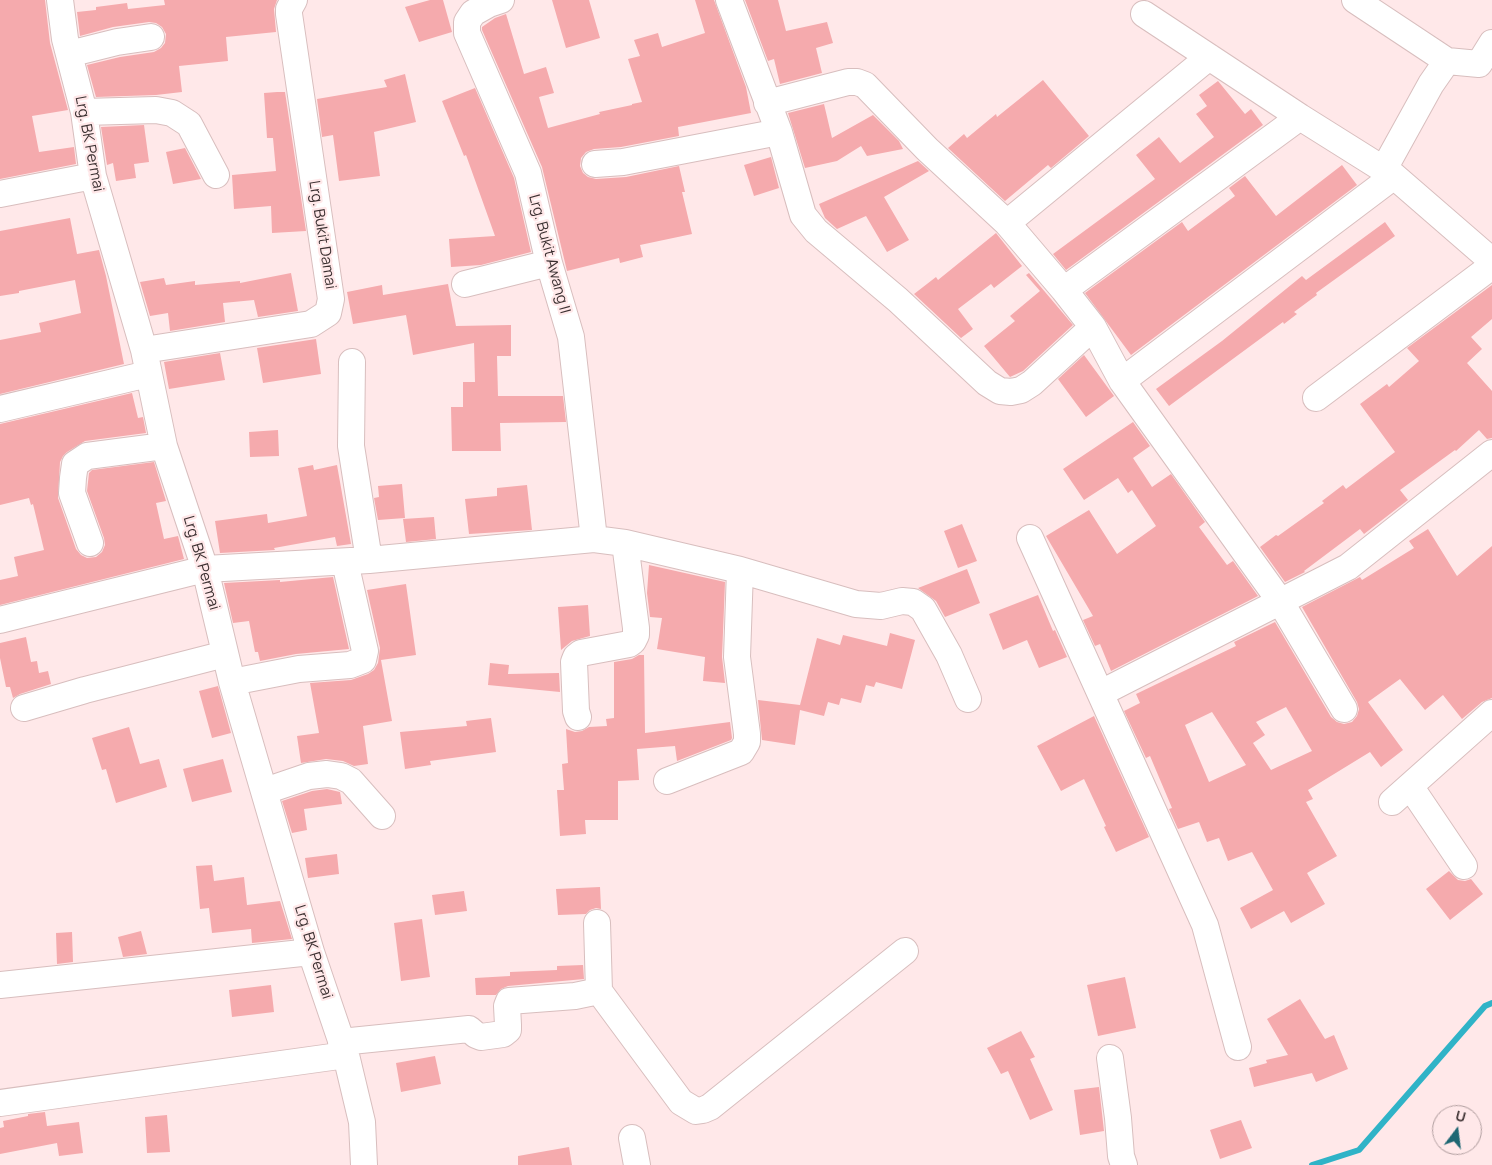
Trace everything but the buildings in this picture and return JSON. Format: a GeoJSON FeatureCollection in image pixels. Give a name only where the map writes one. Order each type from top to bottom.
{"type":"FeatureCollection","features":[{"type":"Feature","properties":{"kind":"street","name":"Lrg. BK Permai"},"geometry":{"type":"LineString","coordinates":[[60,0],[65,39],[84,112],[93,176],[146,362],[164,446],[205,569],[232,682],[311,952],[344,1048],[362,1122],[364,1165]]}},
{"type":"Feature","properties":{"kind":"street","name":"Lrg. Bukit Damai"},"geometry":{"type":"LineString","coordinates":[[0,409],[146,362],[311,324],[328,314],[332,299],[288,9],[294,0]]}},
{"type":"Feature","properties":{"kind":"street","name":"Lrg. Bukit Awang II"},"geometry":{"type":"LineString","coordinates":[[501,0],[473,13],[467,22],[467,33],[528,173],[549,263],[571,337],[594,539]]}},
{"type":"Feature","properties":{"kind":"street"},"geometry":{"type":"LineString","coordinates":[[729,0],[778,132],[802,215],[816,231],[898,300],[987,383],[1000,391],[1011,392],[1021,390],[1032,383],[1093,327]]}},
{"type":"Feature","properties":{"kind":"street"},"geometry":{"type":"LineString","coordinates":[[1355,0],[1447,62],[1488,60]]}},
{"type":"Feature","properties":{"kind":"street"},"geometry":{"type":"LineString","coordinates":[[1144,14],[1389,173],[1492,261]]}},
{"type":"Feature","properties":{"kind":"street"},"geometry":{"type":"LineString","coordinates":[[69,54],[151,36]]}},
{"type":"Feature","properties":{"kind":"street"},"geometry":{"type":"LineString","coordinates":[[1007,223],[1208,57]]}},
{"type":"Feature","properties":{"kind":"street"},"geometry":{"type":"LineString","coordinates":[[1122,381],[1389,173],[1431,84],[1447,62]]}},
{"type":"Feature","properties":{"kind":"street"},"geometry":{"type":"LineString","coordinates":[[767,103],[848,82],[857,82],[865,85],[927,149],[1007,223],[1093,327],[1122,381],[1280,601],[1344,709]]}},
{"type":"Feature","properties":{"kind":"street"},"geometry":{"type":"LineString","coordinates":[[84,112],[156,110],[172,113],[189,124],[216,175]]}},
{"type":"Feature","properties":{"kind":"street"},"geometry":{"type":"LineString","coordinates":[[1064,290],[1300,117]]}},
{"type":"Feature","properties":{"kind":"street"},"geometry":{"type":"LineString","coordinates":[[595,164],[623,162],[778,132]]}},
{"type":"Feature","properties":{"kind":"street"},"geometry":{"type":"LineString","coordinates":[[0,194],[93,176]]}},
{"type":"Feature","properties":{"kind":"street"},"geometry":{"type":"LineString","coordinates":[[465,284],[549,263]]}},
{"type":"Feature","properties":{"kind":"street"},"geometry":{"type":"LineString","coordinates":[[1316,398],[1492,266]]}},
{"type":"Feature","properties":{"kind":"street"},"geometry":{"type":"LineString","coordinates":[[232,682],[299,669],[350,665],[363,660],[365,651],[357,561],[351,446],[352,362]]}},
{"type":"Feature","properties":{"kind":"street"},"geometry":{"type":"LineString","coordinates":[[90,543],[72,493],[76,464],[87,456],[164,446]]}},
{"type":"Feature","properties":{"kind":"street"},"geometry":{"type":"LineString","coordinates":[[1101,693],[1348,567],[1492,452]]}},
{"type":"Feature","properties":{"kind":"street"},"geometry":{"type":"LineString","coordinates":[[1030,538],[1205,926],[1238,1047]]}},
{"type":"Feature","properties":{"kind":"street"},"geometry":{"type":"LineString","coordinates":[[0,620],[205,569],[357,561],[594,539],[625,543],[740,570],[856,604],[881,606],[902,601],[913,602],[923,609],[949,655],[968,699]]}},
{"type":"Feature","properties":{"kind":"street"},"geometry":{"type":"LineString","coordinates":[[578,717],[576,711],[574,662],[576,657],[581,653],[630,644],[634,641],[636,634],[625,543]]}},
{"type":"Feature","properties":{"kind":"street"},"geometry":{"type":"LineString","coordinates":[[666,781],[741,752],[747,742],[748,734],[737,657],[740,570]]}},
{"type":"Feature","properties":{"kind":"street"},"geometry":{"type":"LineString","coordinates":[[24,708],[85,690],[225,654]]}},
{"type":"Feature","properties":{"kind":"street"},"geometry":{"type":"LineString","coordinates":[[1464,866],[1401,794],[1492,713]]}},
{"type":"Feature","properties":{"kind":"street"},"geometry":{"type":"LineString","coordinates":[[264,791],[309,776],[327,774],[341,776],[351,781],[382,816]]}},
{"type":"Feature","properties":{"kind":"street"},"geometry":{"type":"LineString","coordinates":[[597,923],[599,991],[681,1102],[696,1111],[710,1107],[905,951]]}},
{"type":"Feature","properties":{"kind":"street"},"geometry":{"type":"LineString","coordinates":[[0,985],[311,952]]}},
{"type":"Feature","properties":{"kind":"street"},"geometry":{"type":"LineString","coordinates":[[0,1103],[470,1029],[476,1035],[482,1037],[503,1034],[508,1030],[507,1006],[509,1001],[575,996],[599,991]]}},
{"type":"Feature","properties":{"kind":"street"},"geometry":{"type":"LineString","coordinates":[[1110,1058],[1121,1156],[1124,1165]]}},
{"type":"Feature","properties":{"kind":"street"},"geometry":{"type":"LineString","coordinates":[[632,1138],[637,1165]]}},
{"type":"Feature","properties":{"kind":"waterway"},"geometry":{"type":"LineString","coordinates":[[1312,1165],[1359,1150],[1485,1006],[1492,1003]]}}]}
